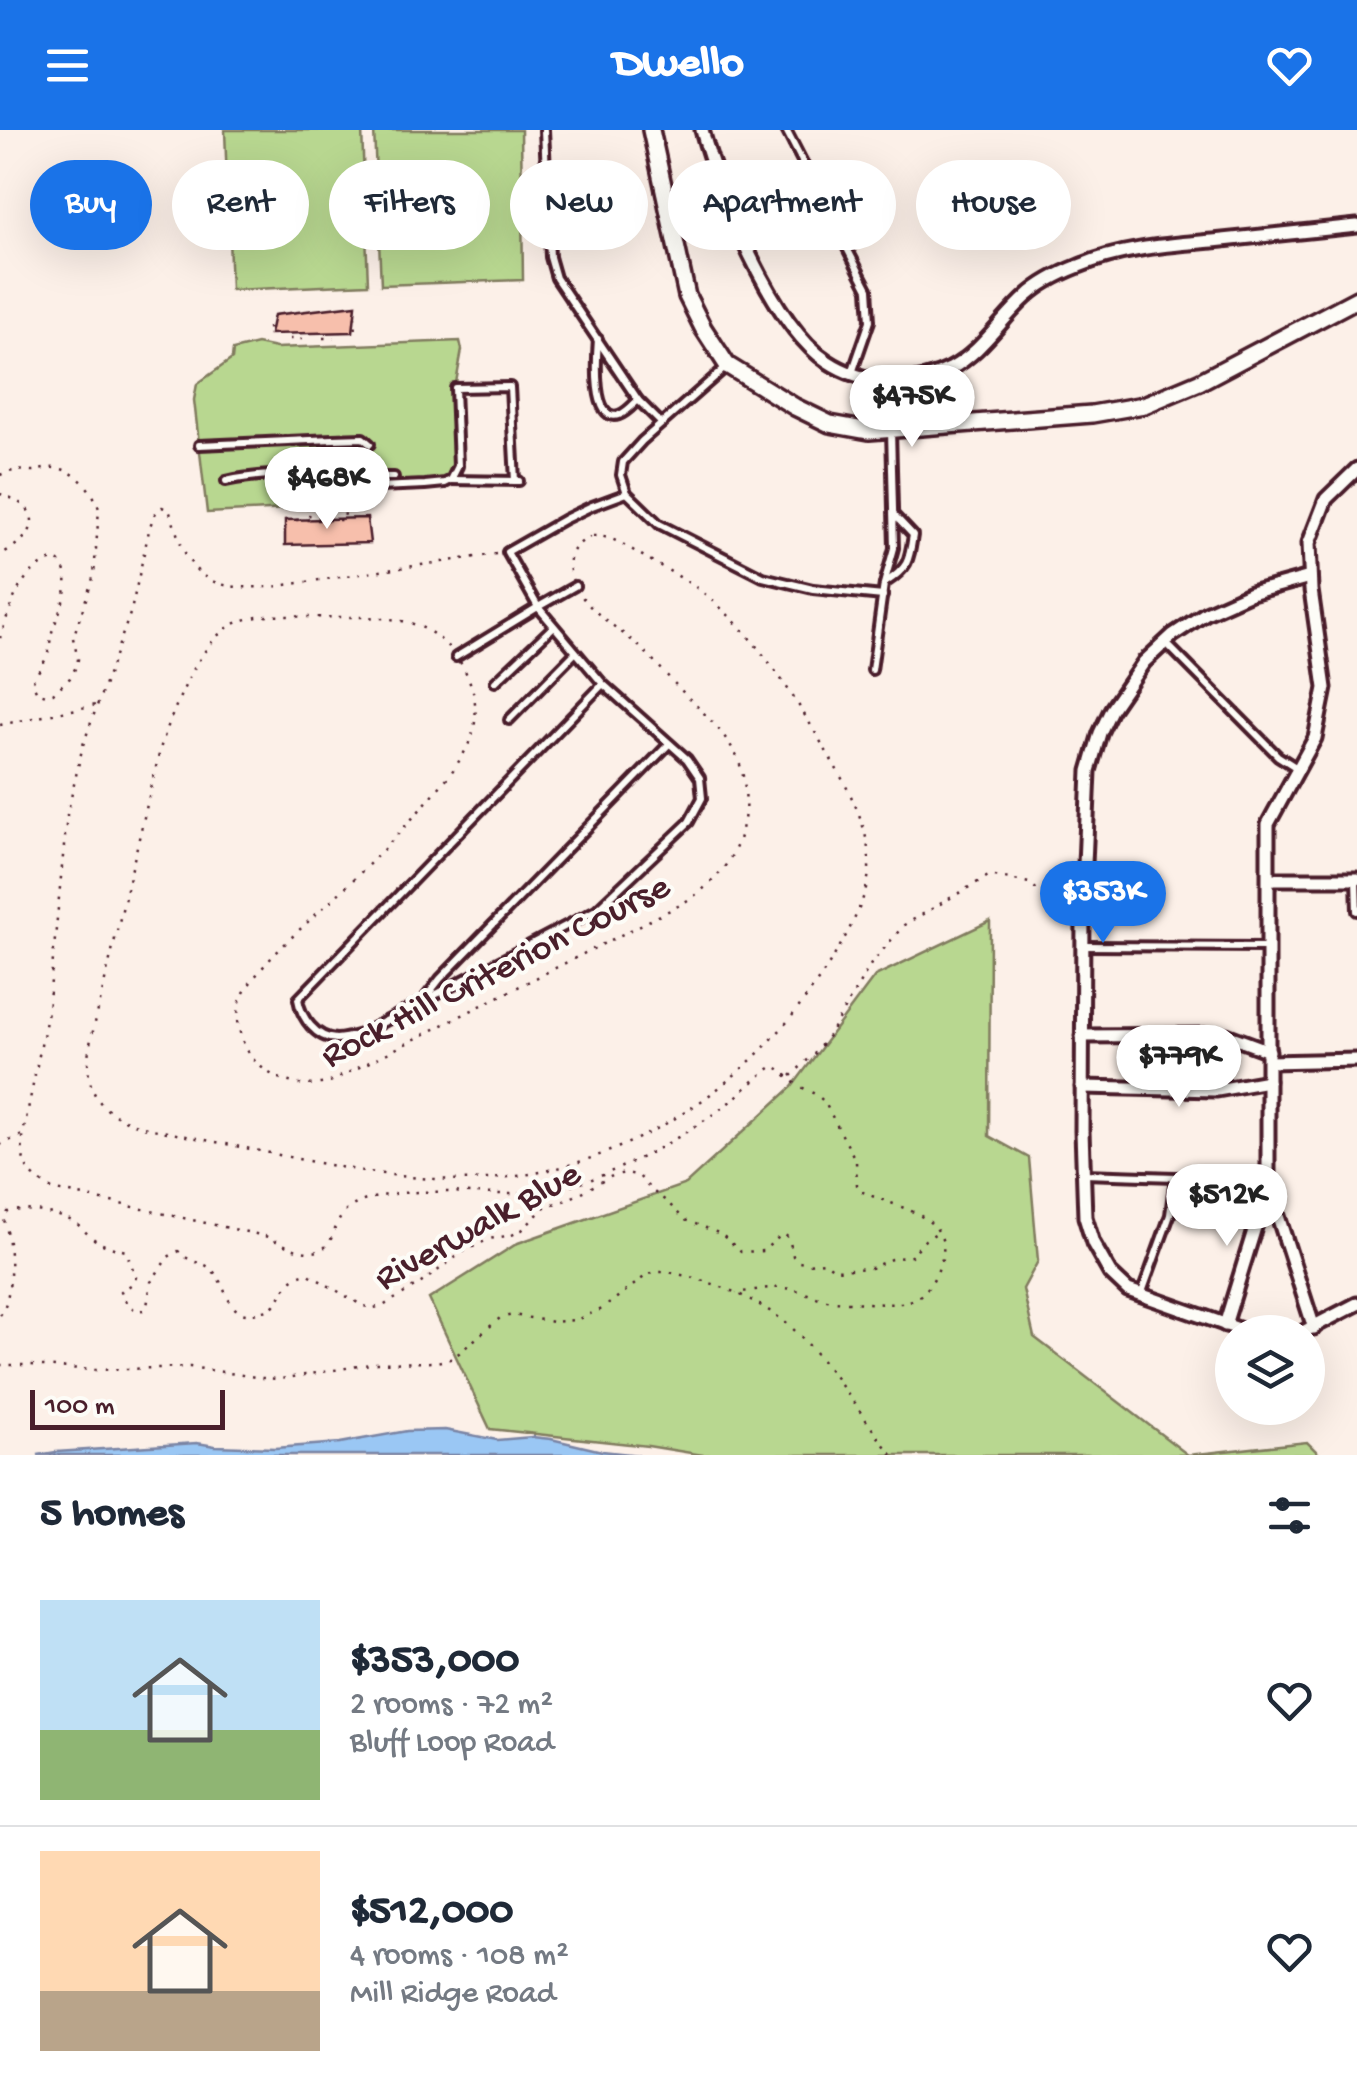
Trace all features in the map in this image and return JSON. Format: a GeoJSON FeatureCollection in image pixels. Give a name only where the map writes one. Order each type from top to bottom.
{"type":"FeatureCollection","features":[{"type":"Feature","properties":{"kind":"street"},"geometry":{"type":"LineString","coordinates":[[651,130],[687,296],[703,328],[727,366],[830,424],[869,431],[1092,414],[1144,405],[1200,382],[1357,299]]}},
{"type":"Feature","properties":{"kind":"street"},"geometry":{"type":"LineString","coordinates":[[702,130],[749,253],[798,333],[824,360],[852,375],[899,382],[930,378],[954,366],[976,350],[1028,295],[1050,278],[1108,255],[1357,226]]}},
{"type":"Feature","properties":{"kind":"street"},"geometry":{"type":"LineString","coordinates":[[1305,1315],[1268,1183],[1268,824],[1315,738],[1325,688],[1309,543],[1326,499],[1357,469]]}},
{"type":"Feature","properties":{"kind":"street"},"geometry":{"type":"LineString","coordinates":[[1215,1321],[1128,1290],[1110,1273],[1092,1244],[1085,1218],[1082,1036],[1089,771],[1111,710],[1144,662],[1165,642],[1206,614],[1251,593],[1310,577]]}},
{"type":"Feature","properties":{"kind":"street"},"geometry":{"type":"LineString","coordinates":[[1268,879],[1356,880]]}},
{"type":"Feature","properties":{"kind":"street"},"geometry":{"type":"LineString","coordinates":[[1082,1036],[1226,1035],[1268,1056],[1357,1060]]}},
{"type":"Feature","properties":{"kind":"street"},"geometry":{"type":"LineString","coordinates":[[1082,1087],[1217,1090],[1268,1081]]}},
{"type":"Feature","properties":{"kind":"street"},"geometry":{"type":"LineString","coordinates":[[1227,1315],[1268,1183]]}},
{"type":"Feature","properties":{"kind":"street"},"geometry":{"type":"LineString","coordinates":[[1325,1321],[1357,1304]]}},
{"type":"Feature","properties":{"kind":"lane"},"geometry":{"type":"LineString","coordinates":[[544,130],[550,257],[556,278],[638,400],[661,423]]}},
{"type":"Feature","properties":{"kind":"lane"},"geometry":{"type":"LineString","coordinates":[[786,130],[868,289],[870,320],[852,375]]}},
{"type":"Feature","properties":{"kind":"lane"},"geometry":{"type":"LineString","coordinates":[[598,338],[598,396],[607,412],[619,416],[638,400]]}},
{"type":"Feature","properties":{"kind":"lane"},"geometry":{"type":"LineString","coordinates":[[727,366],[623,462],[620,476],[627,493],[659,524],[763,576],[813,588],[882,596]]}},
{"type":"Feature","properties":{"kind":"lane"},"geometry":{"type":"LineString","coordinates":[[226,481],[303,476],[445,483],[517,481],[510,387],[456,388],[458,466],[451,480]]}},
{"type":"Feature","properties":{"kind":"lane"},"geometry":{"type":"LineString","coordinates":[[872,670],[884,584],[894,548],[891,429]]}},
{"type":"Feature","properties":{"kind":"lane"},"geometry":{"type":"LineString","coordinates":[[199,444],[333,438],[363,438],[370,444]]}},
{"type":"Feature","properties":{"kind":"lane"},"geometry":{"type":"LineString","coordinates":[[355,488],[394,478]]}},
{"type":"Feature","properties":{"kind":"lane"},"geometry":{"type":"LineString","coordinates":[[603,684],[298,1000],[300,1012],[314,1030],[334,1039],[361,1034],[596,910],[690,822],[702,798],[700,778],[687,759],[603,684],[576,653],[538,606],[507,552],[564,519],[627,493]]}},
{"type":"Feature","properties":{"kind":"lane"},"geometry":{"type":"LineString","coordinates":[[884,584],[904,570],[910,558],[913,536],[894,515]]}},
{"type":"Feature","properties":{"kind":"lane"},"geometry":{"type":"LineString","coordinates":[[456,657],[575,586]]}},
{"type":"Feature","properties":{"kind":"lane"},"geometry":{"type":"LineString","coordinates":[[495,682],[554,627]]}},
{"type":"Feature","properties":{"kind":"lane"},"geometry":{"type":"LineString","coordinates":[[1165,642],[1278,756],[1298,768]]}},
{"type":"Feature","properties":{"kind":"lane"},"geometry":{"type":"LineString","coordinates":[[509,720],[576,653]]}},
{"type":"Feature","properties":{"kind":"lane"},"geometry":{"type":"LineString","coordinates":[[422,1002],[670,744]]}},
{"type":"Feature","properties":{"kind":"lane"},"geometry":{"type":"LineString","coordinates":[[1356,880],[1357,911]]}},
{"type":"Feature","properties":{"kind":"lane"},"geometry":{"type":"LineString","coordinates":[[1083,946],[1268,946]]}},
{"type":"Feature","properties":{"kind":"lane"},"geometry":{"type":"LineString","coordinates":[[1084,1174],[1268,1183]]}},
{"type":"Feature","properties":{"kind":"lane"},"geometry":{"type":"LineString","coordinates":[[1140,1295],[1170,1215],[1174,1177]]}},
{"type":"Feature","properties":{"kind":"path"},"geometry":{"type":"LineString","coordinates":[[355,316],[356,334]]}},
{"type":"Feature","properties":{"kind":"path"},"geometry":{"type":"LineString","coordinates":[[268,327],[269,338]]}},
{"type":"Feature","properties":{"kind":"path"},"geometry":{"type":"LineString","coordinates":[[323,338],[334,338]]}},
{"type":"Feature","properties":{"kind":"path"},"geometry":{"type":"LineString","coordinates":[[290,339],[302,339]]}},
{"type":"Feature","properties":{"kind":"path"},"geometry":{"type":"LineString","coordinates":[[0,474],[14,470],[65,470],[86,486],[99,510],[94,576],[73,638],[78,659],[70,678],[46,695],[37,692],[32,684],[48,654],[64,594],[65,572],[56,558],[23,581],[0,638]]}},
{"type":"Feature","properties":{"kind":"path"},"geometry":{"type":"LineString","coordinates":[[0,494],[21,504],[32,522],[29,532],[0,555]]}},
{"type":"Feature","properties":{"kind":"path"},"geometry":{"type":"LineString","coordinates":[[507,552],[272,587],[238,588],[206,579],[182,546],[166,507],[155,514],[131,611],[83,745],[67,815],[48,1012],[24,1134],[23,1161],[28,1172],[52,1189],[265,1236],[311,1252],[330,1244],[344,1213],[364,1200],[408,1192],[511,1194],[567,1188],[669,1142],[772,1067],[780,1068],[825,1103],[852,1151],[858,1169],[857,1185],[862,1192],[909,1210],[938,1232],[943,1247],[940,1265],[926,1292],[910,1302],[829,1300],[782,1288],[736,1292]]}},
{"type":"Feature","properties":{"kind":"path"},"geometry":{"type":"LineString","coordinates":[[284,530],[285,520],[341,520],[340,516],[350,514]]}},
{"type":"Feature","properties":{"kind":"path"},"geometry":{"type":"LineString","coordinates":[[308,515],[319,516],[319,520]]}},
{"type":"Feature","properties":{"kind":"path"},"geometry":{"type":"LineString","coordinates":[[456,657],[438,638],[419,626],[382,618],[256,617],[230,626],[208,647],[178,702],[161,746],[88,1048],[91,1089],[112,1114],[143,1127],[368,1172],[454,1180],[510,1177],[591,1158],[673,1120],[736,1076],[781,1030],[831,960],[866,888],[869,855],[853,799],[781,677],[710,598],[613,539],[600,536],[582,541],[572,550],[570,563],[575,586]]}},
{"type":"Feature","properties":{"kind":"path","name":"Rock Hill Criterion Course"},"geometry":{"type":"LineString","coordinates":[[456,657],[472,690],[475,717],[474,730],[461,758],[438,789],[358,875],[259,972],[240,1001],[238,1022],[244,1044],[256,1062],[277,1078],[312,1086],[330,1082],[691,899],[713,882],[729,860],[745,813],[736,756],[724,736],[698,708],[641,648],[590,606],[575,586]]}},
{"type":"Feature","properties":{"kind":"path"},"geometry":{"type":"LineString","coordinates":[[0,726],[98,704]]}},
{"type":"Feature","properties":{"kind":"path"},"geometry":{"type":"LineString","coordinates":[[790,1078],[815,1053],[872,964],[911,920],[990,875],[1029,882],[1054,903],[1064,894],[1084,894]]}},
{"type":"Feature","properties":{"kind":"path"},"geometry":{"type":"LineString","coordinates":[[0,1145],[24,1134]]}},
{"type":"Feature","properties":{"kind":"path","name":"Riverwalk Blue"},"geometry":{"type":"LineString","coordinates":[[0,1315],[8,1300],[10,1262],[4,1220],[8,1212],[16,1210],[72,1221],[99,1243],[126,1251],[136,1280],[121,1291],[136,1311],[147,1306],[152,1280],[168,1257],[178,1251],[208,1266],[233,1305],[250,1315],[271,1308],[292,1279],[307,1273],[363,1306],[383,1306],[463,1252],[489,1239],[512,1235],[544,1208],[627,1172],[639,1176],[685,1220],[721,1234],[745,1253],[764,1251],[785,1235],[799,1262],[825,1262],[837,1270],[871,1268],[911,1256],[938,1232]]}},
{"type":"Feature","properties":{"kind":"path"},"geometry":{"type":"LineString","coordinates":[[0,1365],[93,1370],[190,1368],[262,1378],[298,1377],[365,1364],[424,1363],[450,1359],[500,1318],[576,1320],[602,1309],[647,1275],[676,1274],[736,1292],[766,1309],[806,1342],[892,1455]]}},
{"type":"Feature","properties":{"kind":"green space"},"geometry":{"type":"Polygon","coordinates":[[[225,130],[362,130],[363,160],[329,160],[329,250],[367,250],[368,284],[231,290],[230,250],[309,250],[309,160],[226,160],[225,130]]]}},
{"type":"Feature","properties":{"kind":"green space"},"geometry":{"type":"Polygon","coordinates":[[[374,130],[521,130],[521,160],[510,160],[510,250],[523,250],[523,280],[381,285],[379,250],[490,250],[490,160],[375,160],[374,130]]]}},
{"type":"Feature","properties":{"kind":"green space"},"geometry":{"type":"Polygon","coordinates":[[[460,341],[455,388],[458,466],[451,480],[355,488],[350,506],[207,513],[194,400],[197,384],[232,359],[233,350],[257,344],[276,348],[460,341]]]}},
{"type":"Feature","properties":{"kind":"green space"},"geometry":{"type":"Polygon","coordinates":[[[990,921],[989,1136],[1029,1158],[1038,1261],[1023,1289],[1034,1337],[1188,1455],[703,1455],[490,1429],[429,1299],[518,1243],[686,1184],[792,1087],[875,976],[990,921]]]}},
{"type":"Feature","properties":{"kind":"green space"},"geometry":{"type":"Polygon","coordinates":[[[1307,1442],[1320,1455],[1188,1455],[1307,1442]]]}},
{"type":"Feature","properties":{"kind":"water"},"geometry":{"type":"Polygon","coordinates":[[[445,1430],[497,1440],[551,1439],[639,1455],[38,1455],[197,1443],[275,1448],[340,1443],[407,1431],[445,1430]]]}},
{"type":"Feature","properties":{"kind":"building"},"geometry":{"type":"Polygon","coordinates":[[[356,305],[353,332],[270,334],[274,315],[356,305]]]}},
{"type":"Feature","properties":{"kind":"building"},"geometry":{"type":"Polygon","coordinates":[[[367,518],[370,543],[285,545],[285,520],[367,518]]]}}]}
